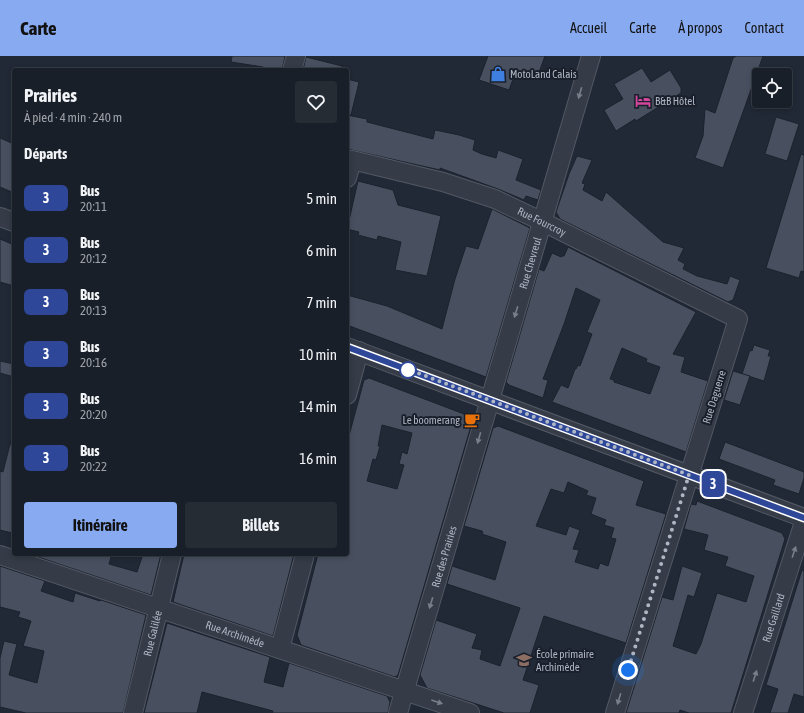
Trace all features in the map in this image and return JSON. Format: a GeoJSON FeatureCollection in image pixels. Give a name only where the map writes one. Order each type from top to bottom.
{"type":"FeatureCollection","features":[{"type":"Feature","properties":{"kind":"street"},"geometry":{"type":"LineString","coordinates":[[293,68],[296,56]]}},
{"type":"Feature","properties":{"kind":"street","name":"Rue Chevreul"},"geometry":{"type":"LineString","coordinates":[[490,400],[591,56]]}},
{"type":"Feature","properties":{"kind":"street","name":"Rue Fourcroy"},"geometry":{"type":"LineString","coordinates":[[349,171],[352,160],[464,188],[495,200],[543,222],[738,319]]}},
{"type":"Feature","properties":{"kind":"street"},"geometry":{"type":"LineString","coordinates":[[0,217],[12,221]]}},
{"type":"Feature","properties":{"kind":"street","name":"Rue Daguerre"},"geometry":{"type":"LineString","coordinates":[[615,713],[738,319]]}},
{"type":"Feature","properties":{"kind":"street"},"geometry":{"type":"LineString","coordinates":[[349,380],[353,349],[804,518]]}},
{"type":"Feature","properties":{"kind":"street","name":"Rue des Prairies"},"geometry":{"type":"LineString","coordinates":[[398,713],[490,400]]}},
{"type":"Feature","properties":{"kind":"street","name":"Rue Gaillard"},"geometry":{"type":"LineString","coordinates":[[743,713],[804,522]]}},
{"type":"Feature","properties":{"kind":"street","name":"Rue Archimède"},"geometry":{"type":"LineString","coordinates":[[0,555],[22,558],[158,608],[470,713]]}},
{"type":"Feature","properties":{"kind":"street","name":"Rue Galilée"},"geometry":{"type":"LineString","coordinates":[[133,713],[171,556]]}},
{"type":"Feature","properties":{"kind":"street"},"geometry":{"type":"LineString","coordinates":[[280,649],[304,556]]}},
{"type":"Feature","properties":{"kind":"building"},"geometry":{"type":"Polygon","coordinates":[[[232,56],[285,56],[282,68],[263,68],[231,62],[232,56]]]}},
{"type":"Feature","properties":{"kind":"building","name":"MotoLand Calais"},"geometry":{"type":"Polygon","coordinates":[[[488,56],[545,56],[537,78],[516,71],[509,90],[479,80],[488,56]]]}},
{"type":"Feature","properties":{"kind":"building"},"geometry":{"type":"Polygon","coordinates":[[[736,56],[763,56],[759,68],[752,68],[752,87],[723,168],[695,158],[703,136],[705,109],[715,113],[733,58],[736,56]]]}},
{"type":"Feature","properties":{"kind":"building"},"geometry":{"type":"Polygon","coordinates":[[[306,57],[342,66],[342,68],[303,68],[306,57]]]}},
{"type":"Feature","properties":{"kind":"building","name":"B&B Hôtel"},"geometry":{"type":"Polygon","coordinates":[[[642,68],[651,82],[670,70],[681,88],[681,93],[636,121],[635,119],[616,131],[604,110],[623,99],[614,84],[642,68]]]}},
{"type":"Feature","properties":{"kind":"building"},"geometry":{"type":"Polygon","coordinates":[[[349,80],[359,82],[351,115],[349,114],[349,80]]]}},
{"type":"Feature","properties":{"kind":"building"},"geometry":{"type":"Polygon","coordinates":[[[349,115],[367,119],[367,122],[433,139],[435,130],[475,140],[473,150],[482,154],[496,158],[498,150],[523,159],[516,180],[541,190],[538,200],[526,196],[524,200],[440,168],[440,170],[349,149],[349,115]]]}},
{"type":"Feature","properties":{"kind":"building"},"geometry":{"type":"Polygon","coordinates":[[[776,117],[799,124],[787,161],[765,154],[776,117]]]}},
{"type":"Feature","properties":{"kind":"building"},"geometry":{"type":"Polygon","coordinates":[[[0,138],[12,143],[12,192],[0,187],[0,138]]]}},
{"type":"Feature","properties":{"kind":"building"},"geometry":{"type":"Polygon","coordinates":[[[801,154],[804,155],[804,272],[801,271],[799,278],[766,268],[801,154]]]}},
{"type":"Feature","properties":{"kind":"building"},"geometry":{"type":"Polygon","coordinates":[[[577,156],[592,160],[582,183],[585,184],[583,190],[602,201],[606,192],[663,242],[684,248],[678,260],[685,264],[683,269],[697,276],[727,284],[730,276],[740,280],[733,300],[728,302],[560,219],[556,212],[577,156]]]}},
{"type":"Feature","properties":{"kind":"building"},"geometry":{"type":"Polygon","coordinates":[[[358,181],[393,190],[398,205],[441,216],[427,276],[395,270],[401,242],[378,236],[377,240],[358,235],[359,232],[349,230],[349,220],[358,181]]]}},
{"type":"Feature","properties":{"kind":"building"},"geometry":{"type":"Polygon","coordinates":[[[492,209],[530,228],[486,377],[349,326],[349,296],[387,306],[442,329],[455,279],[466,246],[478,249],[492,209]]]}},
{"type":"Feature","properties":{"kind":"building"},"geometry":{"type":"Polygon","coordinates":[[[0,239],[12,244],[12,285],[0,282],[0,239]]]}},
{"type":"Feature","properties":{"kind":"building"},"geometry":{"type":"Polygon","coordinates":[[[568,247],[696,312],[673,354],[685,357],[681,372],[708,381],[686,452],[552,402],[561,385],[568,388],[575,369],[578,365],[580,366],[592,334],[587,332],[600,300],[576,288],[543,379],[548,380],[543,398],[509,385],[506,382],[539,269],[544,271],[552,253],[561,257],[564,256],[568,247]],[[622,348],[610,379],[614,380],[614,382],[650,394],[660,367],[646,362],[647,359],[622,348]]]}},
{"type":"Feature","properties":{"kind":"building"},"geometry":{"type":"Polygon","coordinates":[[[754,345],[770,350],[768,356],[771,356],[764,381],[742,374],[750,350],[752,351],[754,345]]]}},
{"type":"Feature","properties":{"kind":"building"},"geometry":{"type":"Polygon","coordinates":[[[0,361],[12,364],[12,376],[0,373],[0,361]]]}},
{"type":"Feature","properties":{"kind":"building"},"geometry":{"type":"Polygon","coordinates":[[[733,371],[750,376],[740,405],[724,400],[733,371]]]}},
{"type":"Feature","properties":{"kind":"building"},"geometry":{"type":"Polygon","coordinates":[[[369,378],[472,417],[473,419],[398,675],[395,677],[301,645],[297,635],[317,556],[349,556],[349,436],[364,380],[369,378]],[[382,425],[378,446],[380,446],[376,460],[373,459],[367,481],[397,489],[404,465],[399,464],[402,452],[407,454],[412,433],[382,425]]]}},
{"type":"Feature","properties":{"kind":"building"},"geometry":{"type":"Polygon","coordinates":[[[498,426],[644,481],[636,505],[666,514],[626,643],[544,616],[523,680],[539,685],[530,713],[504,713],[427,688],[420,675],[436,620],[477,634],[472,648],[482,650],[480,659],[500,666],[520,608],[447,584],[452,566],[495,580],[506,542],[482,534],[482,531],[464,526],[493,428],[498,426]],[[568,482],[564,493],[551,489],[536,526],[566,535],[569,526],[580,530],[573,549],[579,550],[575,562],[598,569],[600,563],[608,566],[616,539],[611,538],[614,528],[604,525],[606,520],[591,514],[596,498],[586,495],[588,491],[568,482]]]}},
{"type":"Feature","properties":{"kind":"building"},"geometry":{"type":"Polygon","coordinates":[[[725,442],[804,472],[804,478],[799,494],[773,485],[775,480],[719,459],[725,442]]]}},
{"type":"Feature","properties":{"kind":"building"},"geometry":{"type":"Polygon","coordinates":[[[10,444],[12,444],[12,533],[0,530],[0,471],[3,472],[10,444]]]}},
{"type":"Feature","properties":{"kind":"building"},"geometry":{"type":"Polygon","coordinates":[[[697,501],[782,533],[785,539],[731,713],[689,713],[680,710],[679,713],[626,713],[662,597],[673,600],[682,566],[702,573],[694,597],[688,595],[673,646],[696,654],[701,644],[717,593],[746,602],[754,576],[725,566],[728,557],[704,550],[708,535],[684,529],[691,504],[696,505],[697,501]]]}},
{"type":"Feature","properties":{"kind":"building"},"geometry":{"type":"Polygon","coordinates":[[[35,556],[111,556],[109,564],[137,572],[142,556],[161,556],[151,595],[35,556]]]}},
{"type":"Feature","properties":{"kind":"building"},"geometry":{"type":"Polygon","coordinates":[[[184,556],[293,556],[273,636],[173,602],[184,556]]]}},
{"type":"Feature","properties":{"kind":"building"},"geometry":{"type":"Polygon","coordinates":[[[0,566],[45,581],[41,591],[73,602],[75,593],[146,615],[123,713],[26,713],[0,707],[0,658],[4,641],[17,644],[9,675],[37,683],[44,651],[23,646],[31,621],[18,617],[20,612],[0,607],[0,566]]]}},
{"type":"Feature","properties":{"kind":"building"},"geometry":{"type":"Polygon","coordinates":[[[802,570],[804,571],[804,697],[794,694],[788,713],[770,713],[778,689],[766,685],[802,570]]]}},
{"type":"Feature","properties":{"kind":"building"},"geometry":{"type":"Polygon","coordinates":[[[167,623],[270,657],[264,682],[283,687],[289,663],[387,696],[390,702],[388,713],[272,713],[273,711],[202,692],[197,713],[144,713],[167,623]]]}},
{"type":"Feature","properties":{"kind":"bus line","name":"3"},"geometry":{"type":"LineString","coordinates":[[349,348],[804,518]]}},
{"type":"Feature","properties":{"kind":"place","name":"MotoLand Calais"},"geometry":{"type":"Point","coordinates":[498,74]}},
{"type":"Feature","properties":{"kind":"place","name":"B&B Hôtel"},"geometry":{"type":"Point","coordinates":[643,101]}},
{"type":"Feature","properties":{"kind":"place","name":"Le boomerang"},"geometry":{"type":"Point","coordinates":[472,420]}},
{"type":"Feature","properties":{"kind":"place","name":"École primaire Archimède"},"geometry":{"type":"Point","coordinates":[524,660]}},
{"type":"Feature","properties":{"kind":"route"},"geometry":{"type":"LineString","coordinates":[[408,370],[407,369],[689,475],[628,670]]}}]}
